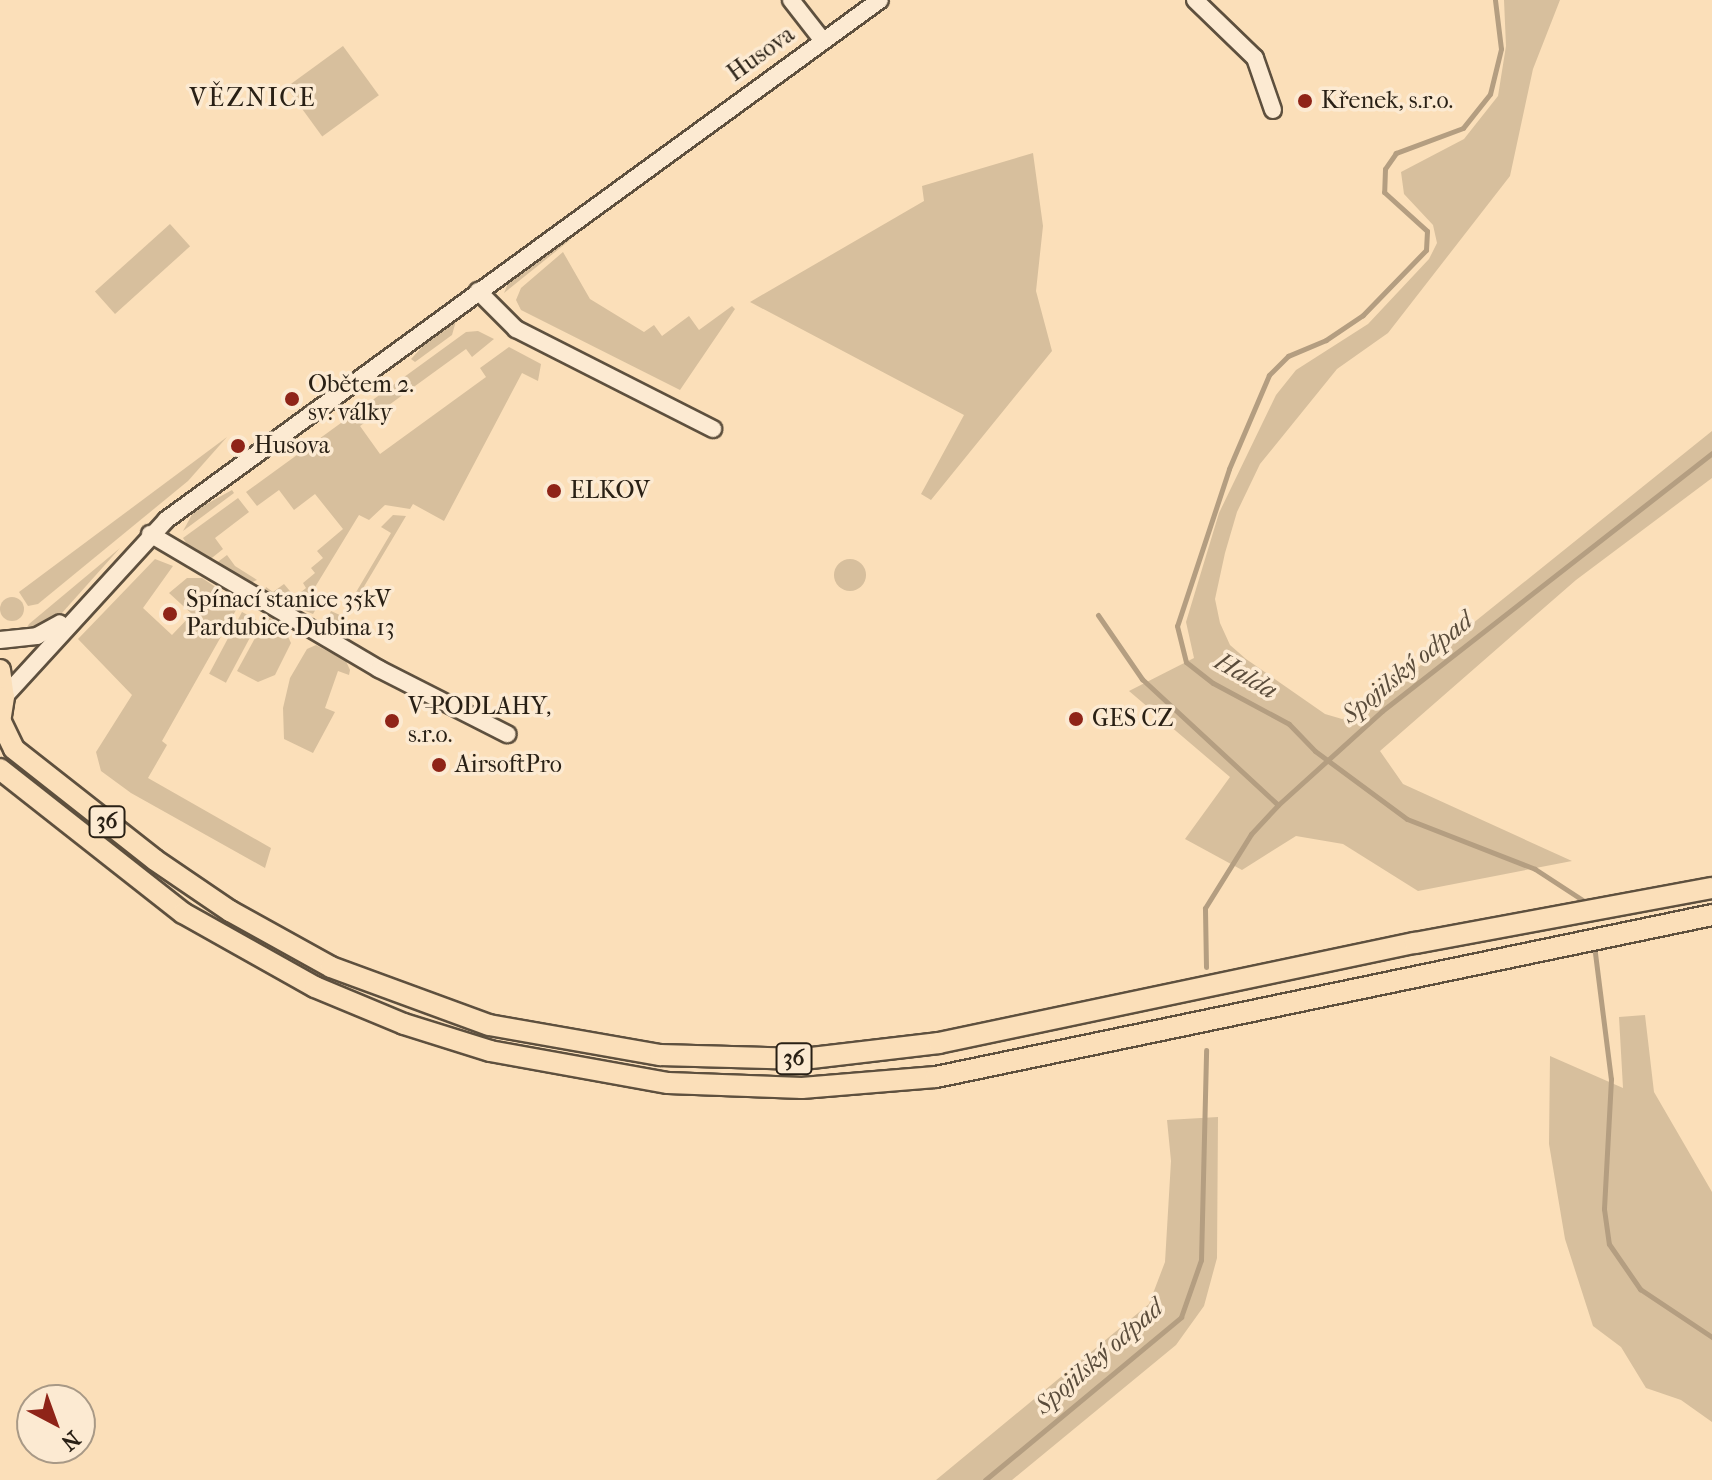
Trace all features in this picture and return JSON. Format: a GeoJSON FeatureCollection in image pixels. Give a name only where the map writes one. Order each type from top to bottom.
{"type":"FeatureCollection","features":[{"type":"Feature","properties":{"kind":"main road","name":"36"},"geometry":{"type":"LineString","coordinates":[[0,670],[4,697],[0,720],[14,749],[155,860],[294,948],[448,1013],[616,1050],[756,1060],[894,1050],[1712,888]]}},
{"type":"Feature","properties":{"kind":"main road","name":"36"},"geometry":{"type":"LineString","coordinates":[[0,769],[183,913],[304,982],[447,1038],[623,1078],[772,1089],[936,1077],[1712,915]]}},
{"type":"Feature","properties":{"kind":"street"},"geometry":{"type":"LineString","coordinates":[[791,0],[823,41]]}},
{"type":"Feature","properties":{"kind":"street","name":"Husova"},"geometry":{"type":"LineString","coordinates":[[4,697],[150,534],[478,291],[880,0]]}},
{"type":"Feature","properties":{"kind":"street"},"geometry":{"type":"LineString","coordinates":[[1195,0],[1213,6],[1255,58],[1273,110]]}},
{"type":"Feature","properties":{"kind":"street"},"geometry":{"type":"LineString","coordinates":[[478,291],[516,329],[713,429]]}},
{"type":"Feature","properties":{"kind":"street"},"geometry":{"type":"LineString","coordinates":[[150,534],[338,646],[507,734]]}},
{"type":"Feature","properties":{"kind":"street","name":"Husova"},"geometry":{"type":"LineString","coordinates":[[0,640],[44,633],[103,584]]}},
{"type":"Feature","properties":{"kind":"shaded area"},"geometry":{"type":"Polygon","coordinates":[[[1504,0],[1560,0],[1533,69],[1510,176],[1388,333],[1337,369],[1260,464],[1237,512],[1225,553],[1215,599],[1220,623],[1230,645],[1246,659],[1325,714],[1342,719],[1360,714],[1712,431],[1712,478],[1576,580],[1380,751],[1403,784],[1572,861],[1418,891],[1343,844],[1296,836],[1242,870],[1185,839],[1230,777],[1129,691],[1194,658],[1186,622],[1219,513],[1276,395],[1296,370],[1368,324],[1429,259],[1437,243],[1433,225],[1404,194],[1401,172],[1464,139],[1498,96],[1506,46],[1504,0]]]}},
{"type":"Feature","properties":{"kind":"shaded area"},"geometry":{"type":"Polygon","coordinates":[[[343,46],[379,95],[322,136],[286,87],[343,46]]]}},
{"type":"Feature","properties":{"kind":"shaded area"},"geometry":{"type":"Polygon","coordinates":[[[1033,153],[1043,226],[1036,291],[1052,351],[931,500],[921,494],[964,415],[750,302],[924,201],[922,186],[1033,153]]]}},
{"type":"Feature","properties":{"kind":"shaded area"},"geometry":{"type":"Polygon","coordinates":[[[170,224],[190,246],[115,314],[95,292],[170,224]]]}},
{"type":"Feature","properties":{"kind":"shaded area"},"geometry":{"type":"Polygon","coordinates":[[[568,237],[570,240],[504,293],[510,279],[568,237]]]}},
{"type":"Feature","properties":{"kind":"shaded area"},"geometry":{"type":"Polygon","coordinates":[[[563,252],[590,299],[644,332],[654,325],[662,336],[689,316],[699,330],[732,306],[735,309],[680,390],[521,310],[516,300],[521,288],[563,252]]]}},
{"type":"Feature","properties":{"kind":"shaded area"},"geometry":{"type":"Polygon","coordinates":[[[456,321],[452,335],[415,362],[411,359],[435,333],[456,321]]]}},
{"type":"Feature","properties":{"kind":"shaded area"},"geometry":{"type":"Polygon","coordinates":[[[478,331],[494,339],[472,357],[466,349],[360,426],[380,454],[486,377],[480,368],[509,347],[541,364],[538,381],[522,373],[444,521],[413,504],[410,509],[385,505],[369,520],[359,515],[309,597],[319,604],[313,614],[264,594],[266,587],[273,592],[284,584],[295,597],[306,588],[303,583],[315,573],[311,568],[323,558],[317,551],[343,529],[315,494],[294,510],[279,490],[257,506],[246,492],[466,332],[478,331]]]}},
{"type":"Feature","properties":{"kind":"shaded area"},"geometry":{"type":"Polygon","coordinates":[[[227,437],[188,481],[38,604],[28,606],[19,592],[227,437]]]}},
{"type":"Feature","properties":{"kind":"shaded area"},"geometry":{"type":"Polygon","coordinates":[[[232,490],[234,493],[183,531],[194,511],[232,490]]]}},
{"type":"Feature","properties":{"kind":"shaded area"},"geometry":{"type":"Polygon","coordinates":[[[238,498],[249,512],[215,538],[223,549],[208,561],[191,550],[183,538],[238,498]]]}},
{"type":"Feature","properties":{"kind":"shaded area"},"geometry":{"type":"Polygon","coordinates":[[[393,515],[406,516],[337,632],[328,617],[331,611],[342,616],[391,533],[381,527],[393,515]]]}},
{"type":"Feature","properties":{"kind":"shaded area"},"geometry":{"type":"Polygon","coordinates":[[[120,548],[62,613],[25,631],[29,624],[120,548]]]}},
{"type":"Feature","properties":{"kind":"shaded area"},"geometry":{"type":"Polygon","coordinates":[[[227,555],[235,566],[257,580],[248,584],[215,564],[227,555]]]}},
{"type":"Feature","properties":{"kind":"shaded area"},"geometry":{"type":"Polygon","coordinates":[[[155,559],[173,566],[143,608],[172,635],[192,614],[169,593],[187,578],[202,578],[240,603],[162,741],[167,745],[148,778],[271,848],[265,868],[131,793],[101,771],[96,752],[132,695],[78,639],[155,559]]]}},
{"type":"Feature","properties":{"kind":"shaded area"},"geometry":{"type":"Polygon","coordinates":[[[850,559],[861,564],[866,575],[861,586],[850,591],[839,586],[834,575],[839,564],[850,559]]]}},
{"type":"Feature","properties":{"kind":"shaded area"},"geometry":{"type":"Polygon","coordinates":[[[12,597],[20,601],[24,609],[20,617],[12,621],[4,617],[0,609],[4,601],[12,597]]]}},
{"type":"Feature","properties":{"kind":"shaded area"},"geometry":{"type":"Polygon","coordinates":[[[242,612],[259,621],[226,683],[209,674],[242,612]]]}},
{"type":"Feature","properties":{"kind":"shaded area"},"geometry":{"type":"Polygon","coordinates":[[[267,616],[283,626],[291,643],[275,675],[258,682],[237,671],[267,616]]]}},
{"type":"Feature","properties":{"kind":"shaded area"},"geometry":{"type":"Polygon","coordinates":[[[316,645],[346,661],[350,670],[349,675],[338,671],[325,708],[335,712],[313,753],[284,739],[283,708],[290,678],[307,649],[316,645]]]}},
{"type":"Feature","properties":{"kind":"shaded area"},"geometry":{"type":"Polygon","coordinates":[[[1645,1015],[1654,1092],[1712,1192],[1712,1422],[1681,1400],[1646,1388],[1621,1347],[1593,1326],[1565,1239],[1549,1144],[1550,1056],[1623,1088],[1619,1017],[1645,1015]]]}},
{"type":"Feature","properties":{"kind":"shaded area"},"geometry":{"type":"Polygon","coordinates":[[[1218,1117],[1217,1258],[1204,1306],[1176,1345],[1012,1480],[936,1480],[1149,1304],[1165,1262],[1171,1161],[1167,1120],[1218,1117]]]}},
{"type":"Feature","properties":{"kind":"waterway","name":"Halda"},"geometry":{"type":"LineString","coordinates":[[1495,0],[1501,49],[1490,94],[1463,128],[1396,153],[1385,169],[1384,192],[1427,231],[1426,250],[1363,315],[1326,340],[1288,356],[1269,375],[1229,469],[1177,626],[1186,662],[1213,683],[1289,724],[1315,751],[1407,819],[1535,869],[1584,901],[1586,907]]}},
{"type":"Feature","properties":{"kind":"waterway","name":"Spojilský odpad"},"geometry":{"type":"LineString","coordinates":[[1206,967],[1205,908],[1251,834],[1278,805],[1382,711],[1712,453]]}},
{"type":"Feature","properties":{"kind":"waterway"},"geometry":{"type":"LineString","coordinates":[[1098,615],[1142,679],[1278,805]]}},
{"type":"Feature","properties":{"kind":"waterway","name":"Halda"},"geometry":{"type":"LineString","coordinates":[[1594,945],[1611,1079],[1604,1209],[1609,1244],[1640,1289],[1712,1337]]}},
{"type":"Feature","properties":{"kind":"waterway","name":"Spojilský odpad"},"geometry":{"type":"LineString","coordinates":[[985,1480],[1181,1317],[1201,1260],[1206,1050]]}},
{"type":"Feature","properties":{"kind":"place","name":"Křenek, s.r.o."},"geometry":{"type":"Point","coordinates":[1305,101]}},
{"type":"Feature","properties":{"kind":"place","name":"Obětem 2. sv. války"},"geometry":{"type":"Point","coordinates":[292,399]}},
{"type":"Feature","properties":{"kind":"place","name":"Husova"},"geometry":{"type":"Point","coordinates":[238,446]}},
{"type":"Feature","properties":{"kind":"place","name":"ELKOV"},"geometry":{"type":"Point","coordinates":[554,491]}},
{"type":"Feature","properties":{"kind":"place","name":"Spínací stanice 35kV Pardubice Dubina 13"},"geometry":{"type":"Point","coordinates":[170,614]}},
{"type":"Feature","properties":{"kind":"place","name":"GES CZ"},"geometry":{"type":"Point","coordinates":[1076,719]}},
{"type":"Feature","properties":{"kind":"place","name":"V-PODLAHY, s.r.o."},"geometry":{"type":"Point","coordinates":[392,721]}},
{"type":"Feature","properties":{"kind":"place","name":"AirsoftPro"},"geometry":{"type":"Point","coordinates":[439,765]}},
{"type":"Feature","properties":{"kind":"district","name":"VĚZNICE"},"geometry":{"type":"Point","coordinates":[253,98]}}]}
